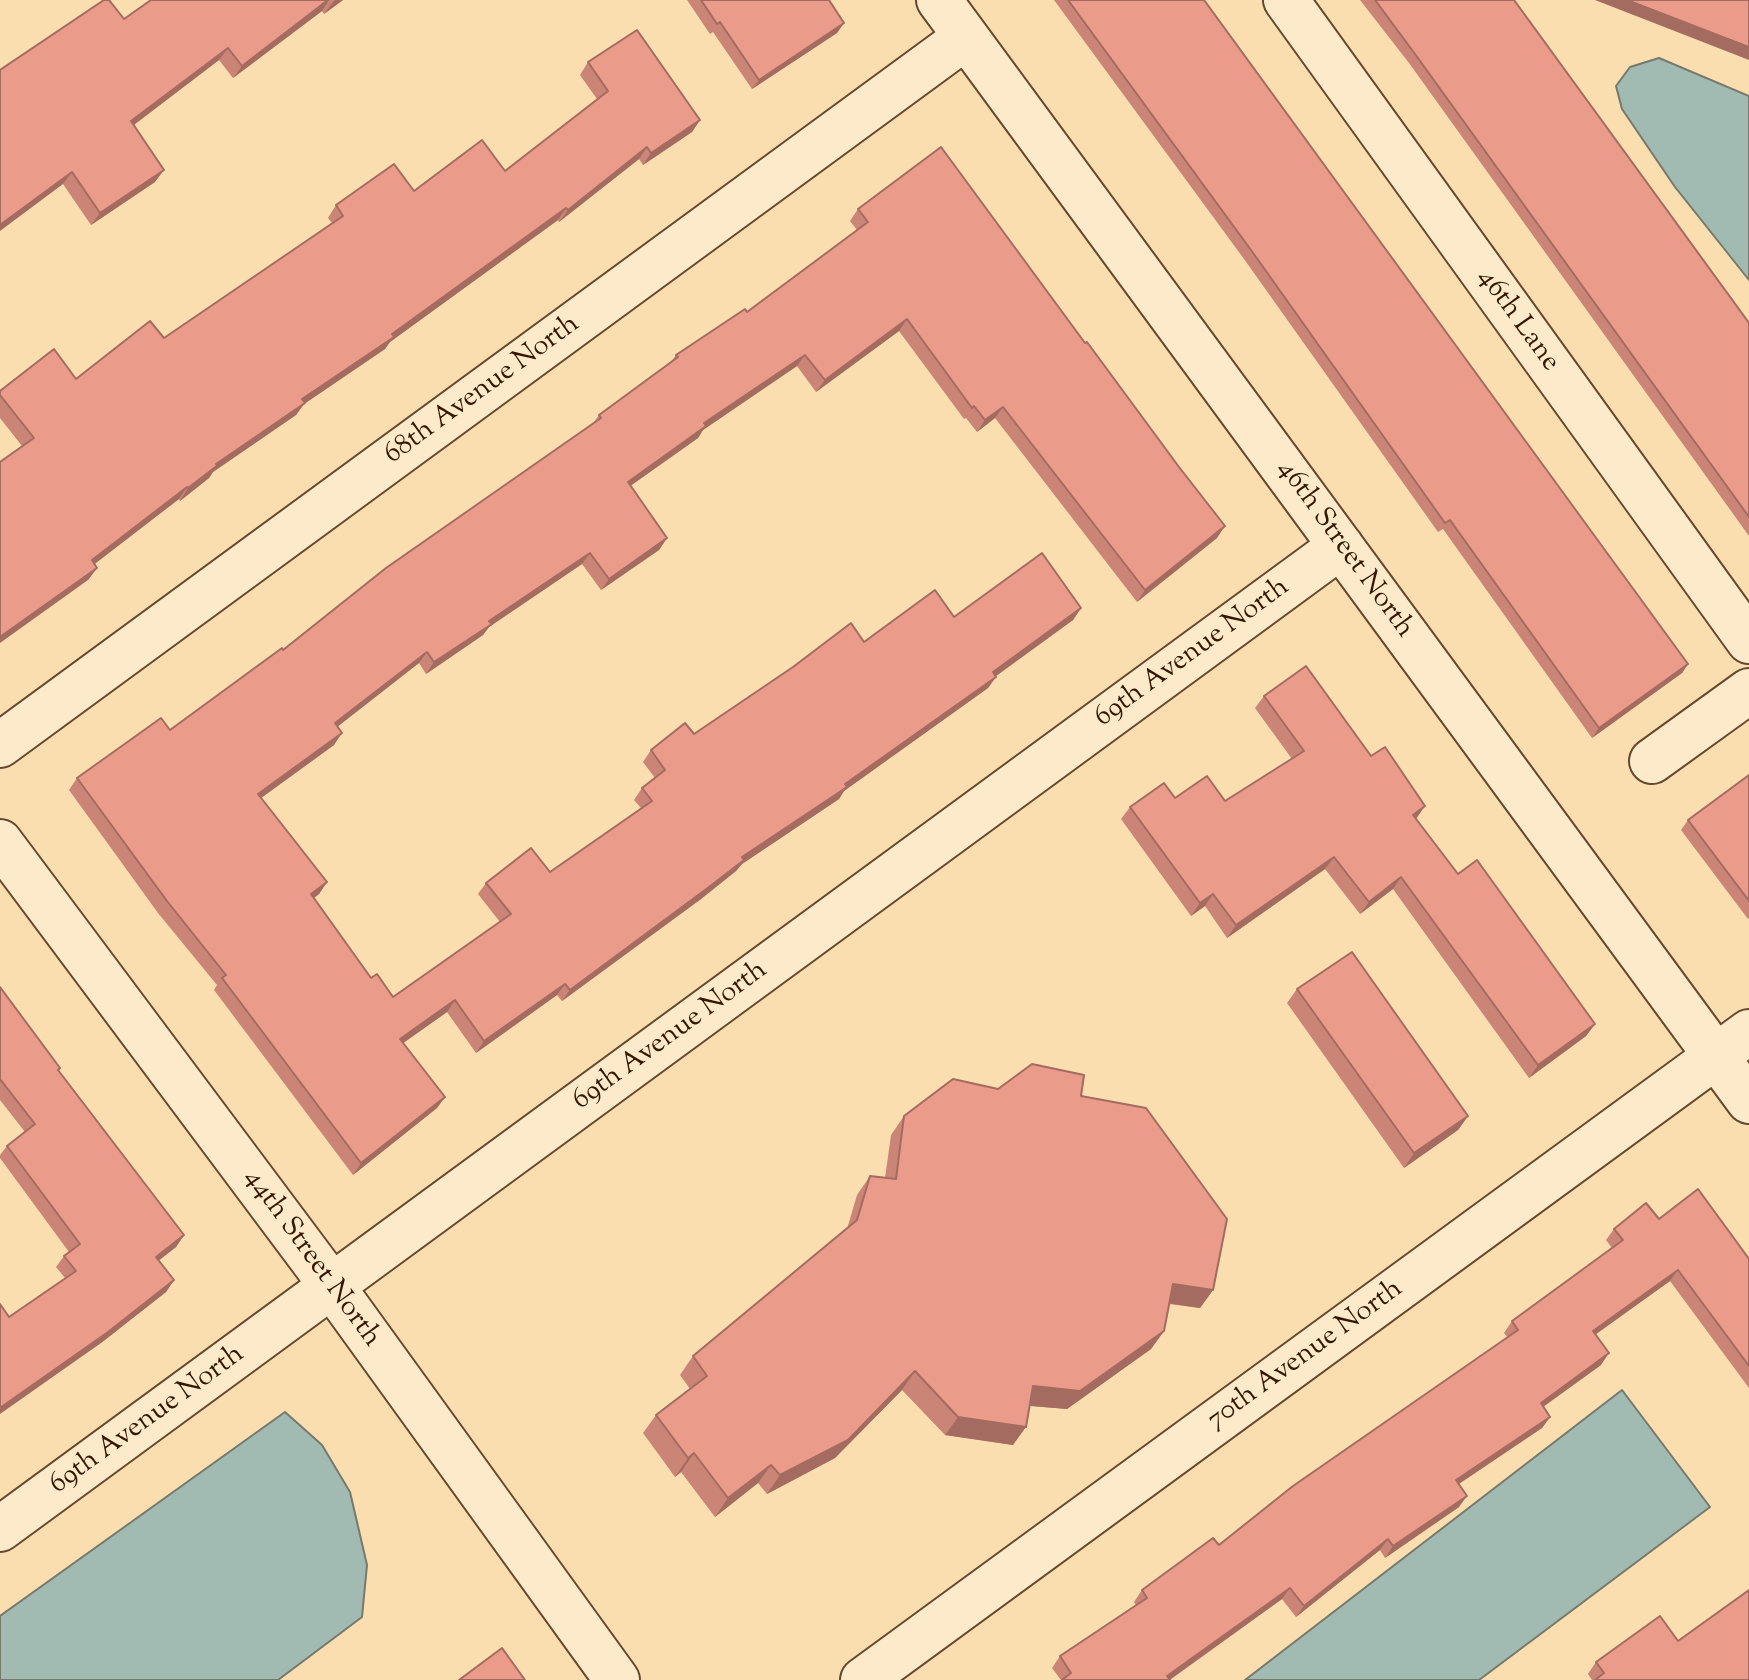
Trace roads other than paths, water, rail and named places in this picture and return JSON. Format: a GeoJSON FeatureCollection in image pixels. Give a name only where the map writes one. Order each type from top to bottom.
{"type":"FeatureCollection","features":[{"type":"Feature","properties":{"kind":"street","name":"46th Street North"},"geometry":{"type":"LineString","coordinates":[[939,0],[1341,546],[1732,1044],[1749,1101]]}},
{"type":"Feature","properties":{"kind":"street","name":"46th Lane"},"geometry":{"type":"LineString","coordinates":[[1286,0],[1749,641]]}},
{"type":"Feature","properties":{"kind":"street","name":"68th Avenue North"},"geometry":{"type":"LineString","coordinates":[[0,745],[966,37]]}},
{"type":"Feature","properties":{"kind":"street","name":"69th Avenue North"},"geometry":{"type":"LineString","coordinates":[[0,1529],[1341,546]]}},
{"type":"Feature","properties":{"kind":"street"},"geometry":{"type":"LineString","coordinates":[[1652,761],[1749,691]]}},
{"type":"Feature","properties":{"kind":"street","name":"44th Street North"},"geometry":{"type":"LineString","coordinates":[[0,842],[332,1286],[617,1680]]}},
{"type":"Feature","properties":{"kind":"street","name":"70th Avenue North"},"geometry":{"type":"LineString","coordinates":[[863,1680],[1732,1044]]}},
{"type":"Feature","properties":{"kind":"water"},"geometry":{"type":"Polygon","coordinates":[[[1659,58],[1749,96],[1749,280],[1675,187],[1622,109],[1616,86],[1630,67],[1659,58]]]}},
{"type":"Feature","properties":{"kind":"water"},"geometry":{"type":"Polygon","coordinates":[[[1622,1390],[1710,1507],[1479,1680],[1245,1680],[1622,1390]]]}},
{"type":"Feature","properties":{"kind":"water"},"geometry":{"type":"Polygon","coordinates":[[[285,1412],[322,1445],[350,1492],[367,1565],[362,1617],[278,1680],[0,1680],[0,1616],[285,1412]]]}}]}
